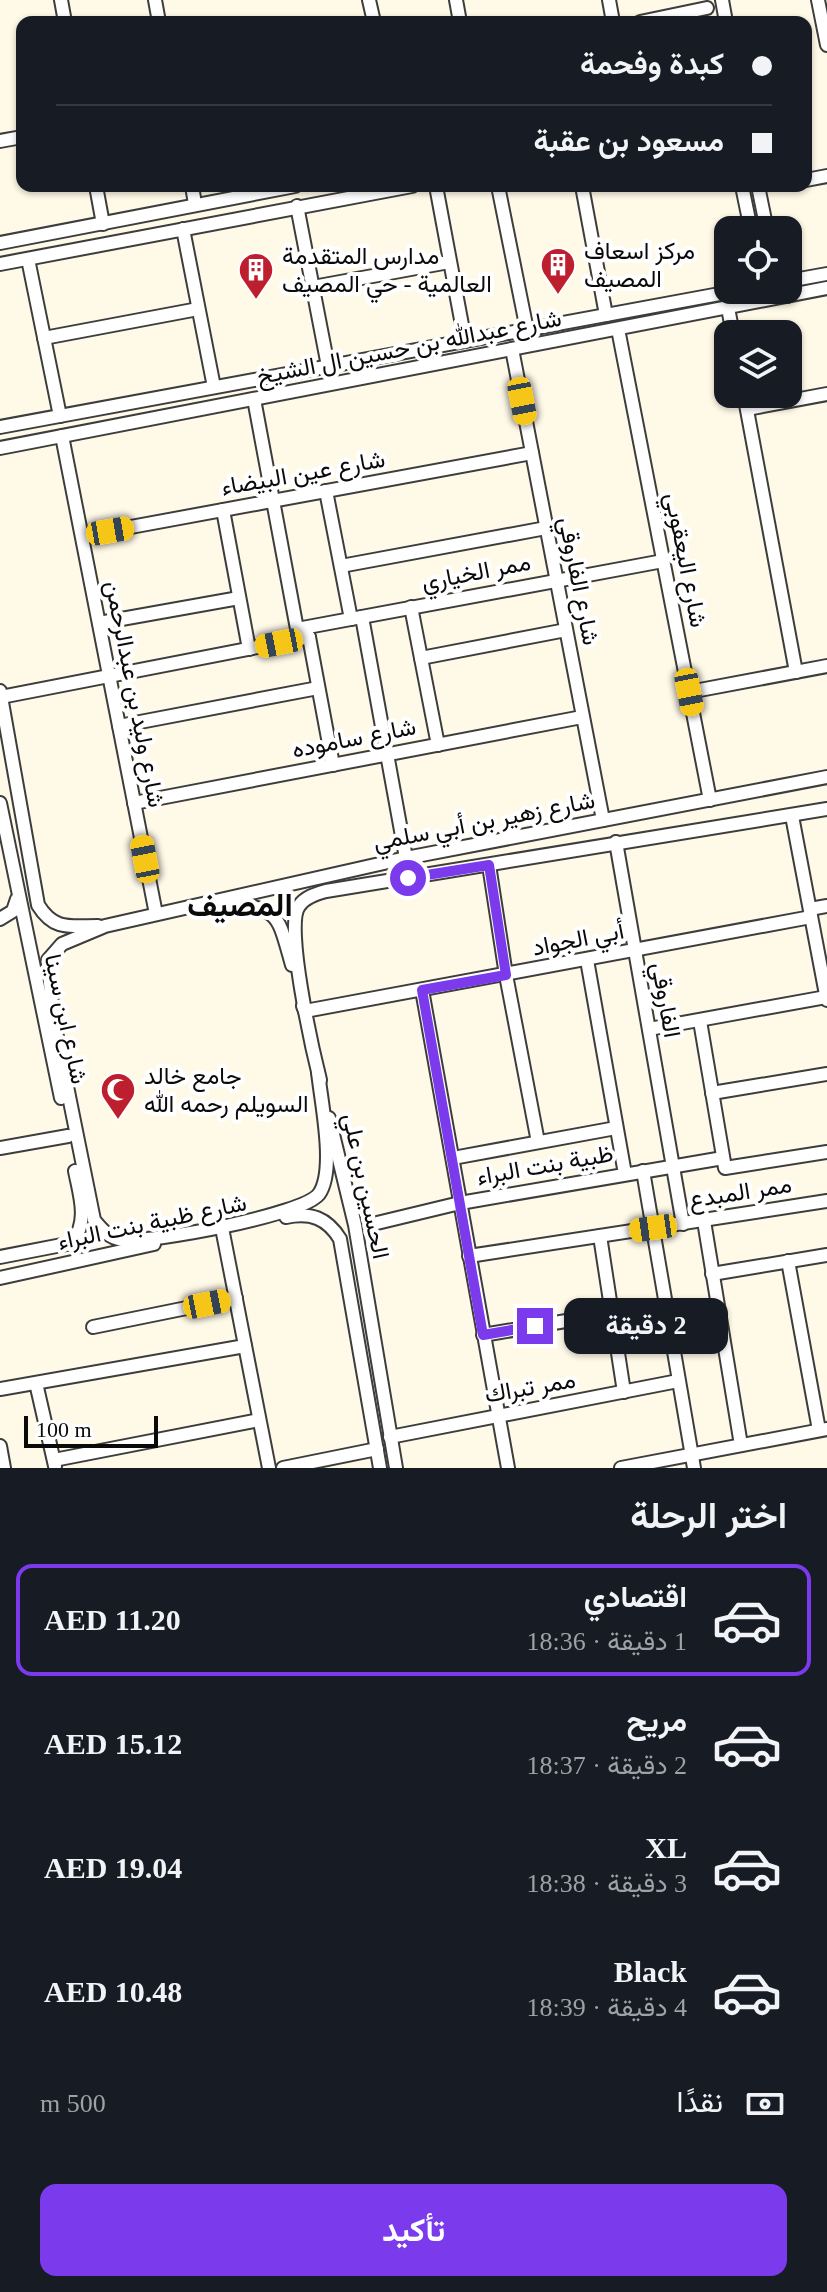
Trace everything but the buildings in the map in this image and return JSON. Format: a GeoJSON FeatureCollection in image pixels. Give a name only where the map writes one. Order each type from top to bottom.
{"type":"FeatureCollection","features":[{"type":"Feature","properties":{"kind":"street"},"geometry":{"type":"LineString","coordinates":[[818,0],[827,45]]}},
{"type":"Feature","properties":{"kind":"street"},"geometry":{"type":"LineString","coordinates":[[662,16],[706,4]]}},
{"type":"Feature","properties":{"kind":"street"},"geometry":{"type":"LineString","coordinates":[[97,192],[103,224]]}},
{"type":"Feature","properties":{"kind":"street"},"geometry":{"type":"LineString","coordinates":[[193,192],[195,204]]}},
{"type":"Feature","properties":{"kind":"street"},"geometry":{"type":"LineString","coordinates":[[0,243],[262,192]]}},
{"type":"Feature","properties":{"kind":"street"},"geometry":{"type":"LineString","coordinates":[[0,264],[378,192]]}},
{"type":"Feature","properties":{"kind":"street"},"geometry":{"type":"LineString","coordinates":[[437,192],[465,341]]}},
{"type":"Feature","properties":{"kind":"street"},"geometry":{"type":"LineString","coordinates":[[499,192],[527,330]]}},
{"type":"Feature","properties":{"kind":"street"},"geometry":{"type":"LineString","coordinates":[[583,192],[606,315]]}},
{"type":"Feature","properties":{"kind":"street"},"geometry":{"type":"LineString","coordinates":[[743,192],[748,216]]}},
{"type":"Feature","properties":{"kind":"street"},"geometry":{"type":"LineString","coordinates":[[763,192],[766,216]]}},
{"type":"Feature","properties":{"kind":"street"},"geometry":{"type":"LineString","coordinates":[[297,206],[328,366]]}},
{"type":"Feature","properties":{"kind":"street"},"geometry":{"type":"LineString","coordinates":[[183,229],[214,387]]}},
{"type":"Feature","properties":{"kind":"street"},"geometry":{"type":"LineString","coordinates":[[28,259],[60,416]]}},
{"type":"Feature","properties":{"kind":"street"},"geometry":{"type":"LineString","coordinates":[[313,287],[449,262]]}},
{"type":"Feature","properties":{"kind":"street"},"geometry":{"type":"LineString","coordinates":[[802,278],[827,274]]}},
{"type":"Feature","properties":{"kind":"street","name":"شارع عبدالله بن حسين ال الشيخ"},"geometry":{"type":"LineString","coordinates":[[802,291],[827,288]]}},
{"type":"Feature","properties":{"kind":"street","name":"شارع عبدالله بن حسين ال الشيخ"},"geometry":{"type":"LineString","coordinates":[[0,427],[714,295]]}},
{"type":"Feature","properties":{"kind":"street","name":"شارع عبدالله بن حسين ال الشيخ"},"geometry":{"type":"LineString","coordinates":[[0,448],[739,304]]}},
{"type":"Feature","properties":{"kind":"street"},"geometry":{"type":"LineString","coordinates":[[728,308],[730,320]]}},
{"type":"Feature","properties":{"kind":"street"},"geometry":{"type":"LineString","coordinates":[[44,338],[198,309]]}},
{"type":"Feature","properties":{"kind":"street","name":"شارع اليعقوبي"},"geometry":{"type":"LineString","coordinates":[[618,329],[710,800]]}},
{"type":"Feature","properties":{"kind":"street","name":"شارع الفاروقي"},"geometry":{"type":"LineString","coordinates":[[512,349],[603,820]]}},
{"type":"Feature","properties":{"kind":"street"},"geometry":{"type":"LineString","coordinates":[[796,672],[747,409],[827,394]]}},
{"type":"Feature","properties":{"kind":"street"},"geometry":{"type":"LineString","coordinates":[[254,399],[273,501],[318,688],[333,765]]}},
{"type":"Feature","properties":{"kind":"street","name":"شارع وليد بن عبدالرحمن"},"geometry":{"type":"LineString","coordinates":[[62,436],[156,914]]}},
{"type":"Feature","properties":{"kind":"street","name":"شارع عين البيضاء"},"geometry":{"type":"LineString","coordinates":[[82,536],[532,453]]}},
{"type":"Feature","properties":{"kind":"street"},"geometry":{"type":"LineString","coordinates":[[326,491],[387,754],[406,858]]}},
{"type":"Feature","properties":{"kind":"street"},"geometry":{"type":"LineString","coordinates":[[223,510],[249,649]]}},
{"type":"Feature","properties":{"kind":"street"},"geometry":{"type":"LineString","coordinates":[[341,566],[546,528]]}},
{"type":"Feature","properties":{"kind":"street","name":"ممر الخياري"},"geometry":{"type":"LineString","coordinates":[[1,693],[249,649],[356,618],[663,561]]}},
{"type":"Feature","properties":{"kind":"street"},"geometry":{"type":"LineString","coordinates":[[99,623],[239,598]]}},
{"type":"Feature","properties":{"kind":"street"},"geometry":{"type":"LineString","coordinates":[[411,607],[438,745]]}},
{"type":"Feature","properties":{"kind":"street"},"geometry":{"type":"LineString","coordinates":[[421,658],[566,630]]}},
{"type":"Feature","properties":{"kind":"street"},"geometry":{"type":"LineString","coordinates":[[689,692],[827,666]]}},
{"type":"Feature","properties":{"kind":"street"},"geometry":{"type":"LineString","coordinates":[[119,726],[318,688]]}},
{"type":"Feature","properties":{"kind":"street","name":"شارع ابن سينا"},"geometry":{"type":"LineString","coordinates":[[1,693],[5,746],[38,905],[46,918],[58,925],[105,926]]}},
{"type":"Feature","properties":{"kind":"street","name":"شارع ساموده"},"geometry":{"type":"LineString","coordinates":[[134,803],[582,717]]}},
{"type":"Feature","properties":{"kind":"street","name":"شارع زهير بن أبي سلمي"},"geometry":{"type":"LineString","coordinates":[[105,926],[406,858],[827,777]]}},
{"type":"Feature","properties":{"kind":"street","name":"شارع ابن سينا"},"geometry":{"type":"LineString","coordinates":[[0,803],[83,1211],[82,1228],[72,1243]]}},
{"type":"Feature","properties":{"kind":"street","name":"شارع زهير بن أبي سلمي"},"geometry":{"type":"LineString","coordinates":[[295,913],[299,904],[310,896],[326,891],[827,809]]}},
{"type":"Feature","properties":{"kind":"street"},"geometry":{"type":"LineString","coordinates":[[649,1029],[827,999],[792,816]]}},
{"type":"Feature","properties":{"kind":"street","name":"الفاروقي"},"geometry":{"type":"LineString","coordinates":[[616,842],[683,1224]]}},
{"type":"Feature","properties":{"kind":"street"},"geometry":{"type":"LineString","coordinates":[[489,865],[506,975],[538,1142]]}},
{"type":"Feature","properties":{"kind":"street"},"geometry":{"type":"LineString","coordinates":[[0,919],[13,911],[18,896]]}},
{"type":"Feature","properties":{"kind":"street"},"geometry":{"type":"LineString","coordinates":[[216,902],[263,908],[278,920],[305,1011]]}},
{"type":"Feature","properties":{"kind":"street","name":"أبي الجواد"},"geometry":{"type":"LineString","coordinates":[[305,1011],[635,951],[811,913],[827,906]]}},
{"type":"Feature","properties":{"kind":"street","name":"الحسين بن علي"},"geometry":{"type":"LineString","coordinates":[[295,913],[294,933],[305,1011],[355,1225],[396,1468]]}},
{"type":"Feature","properties":{"kind":"street"},"geometry":{"type":"LineString","coordinates":[[105,926],[62,944],[48,960],[48,976],[53,1017],[94,1220],[108,1235],[124,1240],[222,1228],[308,1204],[320,1193],[327,1160],[318,1072]]}},
{"type":"Feature","properties":{"kind":"street"},"geometry":{"type":"LineString","coordinates":[[587,960],[625,1174]]}},
{"type":"Feature","properties":{"kind":"street"},"geometry":{"type":"LineString","coordinates":[[422,990],[508,1468]]}},
{"type":"Feature","properties":{"kind":"street"},"geometry":{"type":"LineString","coordinates":[[700,1021],[724,1163],[827,1152]]}},
{"type":"Feature","properties":{"kind":"street"},"geometry":{"type":"LineString","coordinates":[[712,1093],[827,1074]]}},
{"type":"Feature","properties":{"kind":"street"},"geometry":{"type":"LineString","coordinates":[[453,1158],[616,1128]]}},
{"type":"Feature","properties":{"kind":"street"},"geometry":{"type":"LineString","coordinates":[[0,1148],[68,1136]]}},
{"type":"Feature","properties":{"kind":"street","name":"ظبية بنت البراء"},"geometry":{"type":"LineString","coordinates":[[377,1223],[460,1203],[625,1174],[674,1166],[724,1163]]}},
{"type":"Feature","properties":{"kind":"street"},"geometry":{"type":"LineString","coordinates":[[643,1171],[693,1462]]}},
{"type":"Feature","properties":{"kind":"street","name":"ممر المبدع"},"geometry":{"type":"LineString","coordinates":[[469,1256],[827,1201]]}},
{"type":"Feature","properties":{"kind":"street","name":"شارع ظبية بنت البراء"},"geometry":{"type":"LineString","coordinates":[[0,1278],[222,1228],[296,1215],[314,1216]]}},
{"type":"Feature","properties":{"kind":"street","name":"الحسين بن علي"},"geometry":{"type":"LineString","coordinates":[[314,1216],[330,1224],[340,1239],[380,1468]]}},
{"type":"Feature","properties":{"kind":"street"},"geometry":{"type":"LineString","coordinates":[[704,1221],[741,1445]]}},
{"type":"Feature","properties":{"kind":"street"},"geometry":{"type":"LineString","coordinates":[[222,1228],[269,1468]]}},
{"type":"Feature","properties":{"kind":"street"},"geometry":{"type":"LineString","coordinates":[[600,1236],[624,1392]]}},
{"type":"Feature","properties":{"kind":"street","name":"شارع ظبية بنت البراء"},"geometry":{"type":"LineString","coordinates":[[0,1257],[72,1243]]}},
{"type":"Feature","properties":{"kind":"street"},"geometry":{"type":"LineString","coordinates":[[712,1274],[827,1255]]}},
{"type":"Feature","properties":{"kind":"street"},"geometry":{"type":"LineString","coordinates":[[621,1468],[693,1462],[741,1445],[823,1430],[788,1261]]}},
{"type":"Feature","properties":{"kind":"street"},"geometry":{"type":"LineString","coordinates":[[93,1327],[236,1298]]}},
{"type":"Feature","properties":{"kind":"street"},"geometry":{"type":"LineString","coordinates":[[483,1335],[613,1313]]}},
{"type":"Feature","properties":{"kind":"street"},"geometry":{"type":"LineString","coordinates":[[0,1389],[245,1346]]}},
{"type":"Feature","properties":{"kind":"street","name":"ممر تبراك"},"geometry":{"type":"LineString","coordinates":[[390,1437],[678,1381]]}},
{"type":"Feature","properties":{"kind":"street"},"geometry":{"type":"LineString","coordinates":[[36,1383],[55,1464],[259,1420]]}},
{"type":"Feature","properties":{"kind":"street"},"geometry":{"type":"LineString","coordinates":[[0,1446],[4,1468]]}},
{"type":"Feature","properties":{"kind":"street"},"geometry":{"type":"LineString","coordinates":[[283,1468],[377,1449]]}},
{"type":"Feature","properties":{"kind":"place","name":"مركز اسعاف المصيف"},"geometry":{"type":"Point","coordinates":[558,296]}},
{"type":"Feature","properties":{"kind":"place","name":"مدارس المتقدمة العالمية - حي المصيف"},"geometry":{"type":"Point","coordinates":[256,301]}},
{"type":"Feature","properties":{"kind":"place","name":"جامع خالد السويلم رحمه الله"},"geometry":{"type":"Point","coordinates":[118,1121]}},
{"type":"Feature","properties":{"kind":"district","name":"المصيف"},"geometry":{"type":"Point","coordinates":[240,905]}},
{"type":"Feature","properties":{"kind":"route"},"geometry":{"type":"LineString","coordinates":[[408,878],[489,865],[506,975],[422,990],[483,1335],[535,1326]]}}]}
